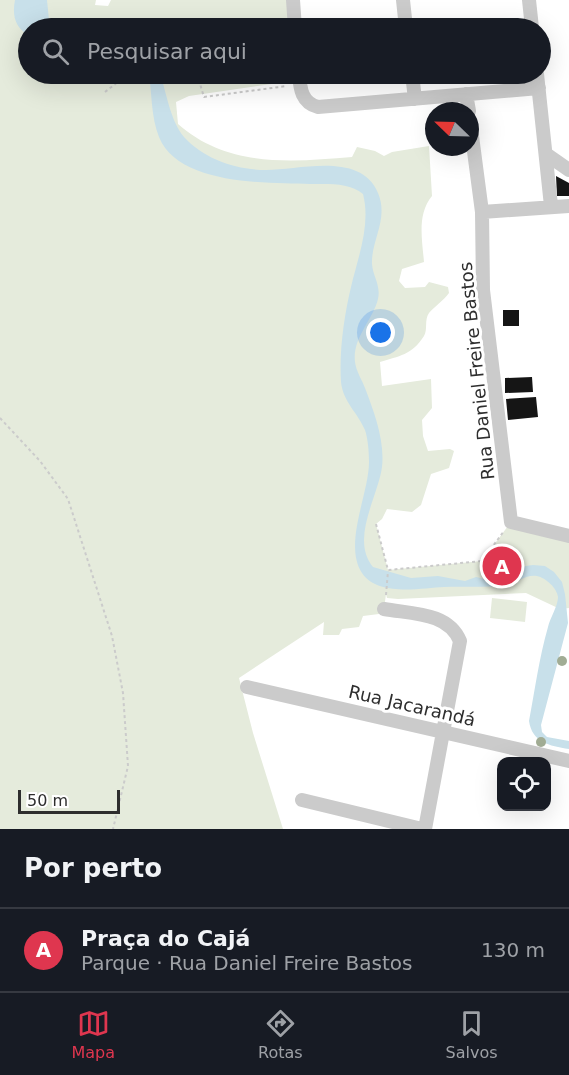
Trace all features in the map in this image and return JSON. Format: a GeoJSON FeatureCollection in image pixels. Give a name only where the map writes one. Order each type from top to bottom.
{"type":"FeatureCollection","features":[{"type":"Feature","properties":{"kind":"street"},"geometry":{"type":"LineString","coordinates":[[292,0],[294,18]]}},
{"type":"Feature","properties":{"kind":"street"},"geometry":{"type":"LineString","coordinates":[[403,0],[405,18]]}},
{"type":"Feature","properties":{"kind":"street"},"geometry":{"type":"LineString","coordinates":[[529,0],[531,18]]}},
{"type":"Feature","properties":{"kind":"street"},"geometry":{"type":"LineString","coordinates":[[301,84],[306,102],[318,107],[539,88]]}},
{"type":"Feature","properties":{"kind":"street"},"geometry":{"type":"LineString","coordinates":[[413,84],[415,99]]}},
{"type":"Feature","properties":{"kind":"street"},"geometry":{"type":"LineString","coordinates":[[538,84],[551,206]]}},
{"type":"Feature","properties":{"kind":"street"},"geometry":{"type":"LineString","coordinates":[[466,94],[467,102]]}},
{"type":"Feature","properties":{"kind":"street"},"geometry":{"type":"LineString","coordinates":[[546,154],[569,170]]}},
{"type":"Feature","properties":{"kind":"street","name":"Rua Daniel Freire Bastos"},"geometry":{"type":"LineString","coordinates":[[475,156],[482,212],[483,290],[512,522]]}},
{"type":"Feature","properties":{"kind":"street"},"geometry":{"type":"LineString","coordinates":[[482,212],[569,206]]}},
{"type":"Feature","properties":{"kind":"street"},"geometry":{"type":"LineString","coordinates":[[512,522],[569,536]]}},
{"type":"Feature","properties":{"kind":"street"},"geometry":{"type":"LineString","coordinates":[[302,800],[423,829],[460,641],[455,629],[436,618],[385,603]]}},
{"type":"Feature","properties":{"kind":"street","name":"Rua Jacarandá"},"geometry":{"type":"LineString","coordinates":[[247,687],[444,730],[569,761]]}},
{"type":"Feature","properties":{"kind":"path"},"geometry":{"type":"LineString","coordinates":[[105,92],[115,84]]}},
{"type":"Feature","properties":{"kind":"path"},"geometry":{"type":"LineString","coordinates":[[200,84],[204,97],[273,84]]}},
{"type":"Feature","properties":{"kind":"path"},"geometry":{"type":"LineString","coordinates":[[0,418],[33,453],[68,500],[112,636],[123,693],[128,766],[113,829]]}},
{"type":"Feature","properties":{"kind":"path"},"geometry":{"type":"LineString","coordinates":[[388,570],[482,561],[512,522]]}},
{"type":"Feature","properties":{"kind":"path"},"geometry":{"type":"LineString","coordinates":[[376,524],[388,570],[385,603]]}},
{"type":"Feature","properties":{"kind":"green space"},"geometry":{"type":"Polygon","coordinates":[[[0,0],[96,0],[95,5],[108,6],[111,0],[294,0],[295,18],[18,18],[18,84],[272,84],[189,96],[176,102],[178,124],[197,138],[218,148],[261,159],[306,160],[352,157],[357,147],[375,151],[384,156],[392,152],[425,147],[425,156],[430,156],[432,196],[422,219],[424,262],[402,269],[399,281],[405,288],[425,287],[429,282],[448,287],[449,293],[429,313],[425,334],[415,347],[405,354],[380,362],[382,386],[431,379],[432,408],[422,420],[423,436],[428,451],[450,449],[454,451],[449,468],[431,474],[421,505],[412,512],[387,509],[382,519],[376,524],[388,570],[482,561],[511,522],[569,536],[569,608],[560,609],[526,593],[398,599],[387,598],[386,594],[384,609],[379,614],[363,616],[359,627],[342,629],[339,635],[323,635],[324,622],[239,678],[253,733],[283,829],[0,829],[0,0]]]}},
{"type":"Feature","properties":{"kind":"green space"},"geometry":{"type":"Polygon","coordinates":[[[492,598],[527,602],[525,622],[490,618],[492,598]]]}},
{"type":"Feature","properties":{"kind":"water"},"geometry":{"type":"Polygon","coordinates":[[[15,0],[47,0],[49,18],[18,18],[18,24],[14,11],[15,0]]]}},
{"type":"Feature","properties":{"kind":"water"},"geometry":{"type":"Polygon","coordinates":[[[150,84],[163,84],[172,115],[184,137],[192,145],[221,162],[243,168],[266,170],[311,166],[344,167],[370,180],[378,193],[382,212],[372,255],[378,299],[357,345],[355,362],[378,426],[382,447],[382,467],[367,518],[364,544],[367,556],[373,567],[411,578],[438,576],[465,581],[476,577],[489,580],[519,567],[533,565],[545,566],[554,572],[562,582],[568,623],[541,725],[542,732],[547,737],[569,741],[569,749],[543,742],[534,734],[529,721],[545,639],[558,601],[556,590],[550,584],[540,577],[533,576],[499,586],[389,588],[369,581],[362,573],[357,561],[356,534],[368,475],[369,450],[365,430],[342,389],[341,359],[346,310],[365,229],[363,194],[351,187],[338,184],[271,183],[225,178],[204,173],[169,153],[159,137],[153,114],[150,84]]]}},
{"type":"Feature","properties":{"kind":"building"},"geometry":{"type":"Polygon","coordinates":[[[556,176],[569,183],[569,196],[557,196],[556,176]]]}},
{"type":"Feature","properties":{"kind":"building"},"geometry":{"type":"Polygon","coordinates":[[[503,310],[519,310],[519,326],[503,326],[503,310]]]}},
{"type":"Feature","properties":{"kind":"building"},"geometry":{"type":"Polygon","coordinates":[[[532,377],[533,392],[505,393],[505,378],[532,377]]]}},
{"type":"Feature","properties":{"kind":"building"},"geometry":{"type":"Polygon","coordinates":[[[536,397],[538,417],[508,420],[506,399],[536,397]]]}},
{"type":"Feature","properties":{"kind":"place","name":"Praça do Cajá"},"geometry":{"type":"Point","coordinates":[502,566]}}]}
